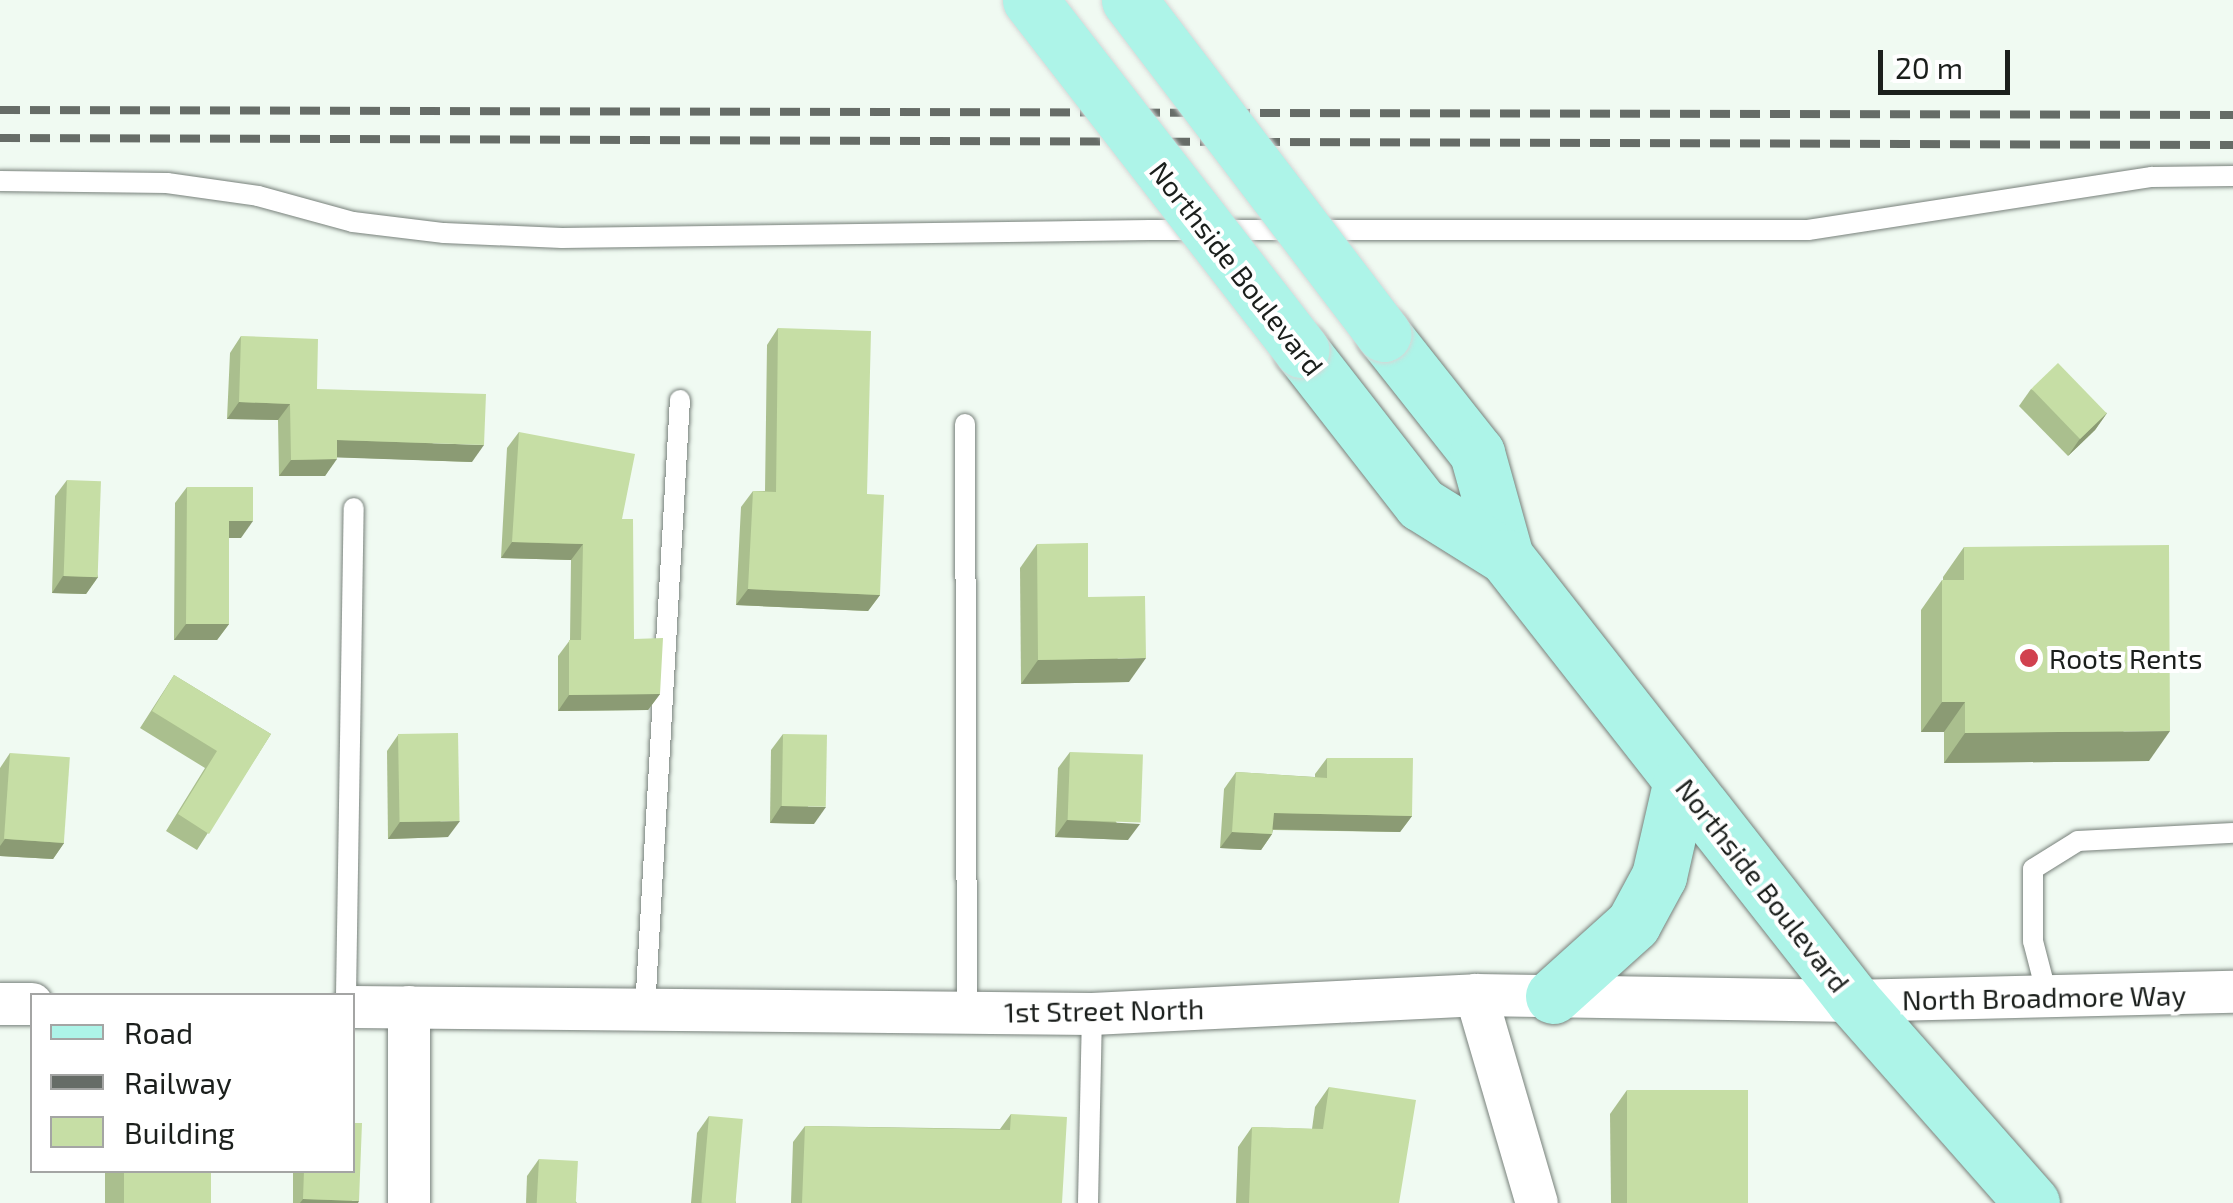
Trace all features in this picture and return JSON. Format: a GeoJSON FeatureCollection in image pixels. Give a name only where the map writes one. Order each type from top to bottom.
{"type":"FeatureCollection","features":[{"type":"Feature","properties":{"kind":"main road","name":"Northside Boulevard"},"geometry":{"type":"LineString","coordinates":[[1030,0],[1420,504],[1506,557],[1854,1002],[2032,1203]]}},
{"type":"Feature","properties":{"kind":"main road","name":"Northside Boulevard"},"geometry":{"type":"LineString","coordinates":[[1129,0],[1477,453],[1506,557]]}},
{"type":"Feature","properties":{"kind":"main road"},"geometry":{"type":"LineString","coordinates":[[1553,996],[1633,924],[1660,876],[1681,780]]}},
{"type":"Feature","properties":{"kind":"street","name":"North Broadmore Way"},"geometry":{"type":"LineString","coordinates":[[1854,1002],[2233,992]]}},
{"type":"Feature","properties":{"kind":"street","name":"1st Street North"},"geometry":{"type":"LineString","coordinates":[[355,1007],[1092,1014],[1476,995],[1854,1002]]}},
{"type":"Feature","properties":{"kind":"street"},"geometry":{"type":"LineString","coordinates":[[1476,995],[1537,1203]]}},
{"type":"Feature","properties":{"kind":"street"},"geometry":{"type":"LineString","coordinates":[[0,1004],[30,1004]]}},
{"type":"Feature","properties":{"kind":"street"},"geometry":{"type":"LineString","coordinates":[[409,1008],[410,1203]]}},
{"type":"Feature","properties":{"kind":"lane"},"geometry":{"type":"LineString","coordinates":[[0,181],[167,183],[258,196],[353,222],[444,233],[562,238],[1150,230],[1808,230],[2152,177],[2233,176]]}},
{"type":"Feature","properties":{"kind":"lane"},"geometry":{"type":"LineString","coordinates":[[645,1010],[680,400]]}},
{"type":"Feature","properties":{"kind":"lane"},"geometry":{"type":"LineString","coordinates":[[965,424],[967,1012]]}},
{"type":"Feature","properties":{"kind":"lane"},"geometry":{"type":"LineString","coordinates":[[346,993],[354,508]]}},
{"type":"Feature","properties":{"kind":"lane"},"geometry":{"type":"LineString","coordinates":[[2048,999],[2033,941],[2033,869],[2078,841],[2233,833]]}},
{"type":"Feature","properties":{"kind":"lane"},"geometry":{"type":"LineString","coordinates":[[1088,1203],[1092,1014]]}},
{"type":"Feature","properties":{"kind":"building"},"geometry":{"type":"Polygon","coordinates":[[[778,328],[871,331],[867,494],[884,495],[880,595],[748,589],[753,491],[776,492],[778,328]]]}},
{"type":"Feature","properties":{"kind":"building"},"geometry":{"type":"Polygon","coordinates":[[[241,336],[318,339],[317,389],[486,394],[484,445],[337,440],[337,459],[291,460],[290,404],[239,402],[241,336]]]}},
{"type":"Feature","properties":{"kind":"building"},"geometry":{"type":"Polygon","coordinates":[[[2058,363],[2107,413],[2080,439],[2031,389],[2058,363]]]}},
{"type":"Feature","properties":{"kind":"building"},"geometry":{"type":"Polygon","coordinates":[[[519,432],[635,454],[622,519],[633,519],[634,639],[663,638],[660,694],[569,695],[569,640],[581,640],[583,544],[512,542],[519,432]]]}},
{"type":"Feature","properties":{"kind":"building"},"geometry":{"type":"Polygon","coordinates":[[[67,480],[101,481],[98,577],[64,576],[67,480]]]}},
{"type":"Feature","properties":{"kind":"building"},"geometry":{"type":"Polygon","coordinates":[[[187,487],[253,487],[253,521],[229,521],[229,624],[186,624],[187,487]]]}},
{"type":"Feature","properties":{"kind":"building"},"geometry":{"type":"Polygon","coordinates":[[[1088,543],[1088,597],[1145,596],[1146,658],[1038,660],[1037,544],[1088,543]]]}},
{"type":"Feature","properties":{"kind":"building"},"geometry":{"type":"Polygon","coordinates":[[[2169,545],[2170,731],[1965,733],[1965,702],[1942,702],[1942,580],[1964,580],[1964,547],[2169,545]]]}},
{"type":"Feature","properties":{"kind":"building"},"geometry":{"type":"Polygon","coordinates":[[[174,675],[271,734],[209,834],[178,814],[217,751],[152,711],[174,675]]]}},
{"type":"Feature","properties":{"kind":"building"},"geometry":{"type":"Polygon","coordinates":[[[458,733],[460,821],[400,822],[398,734],[458,733]]]}},
{"type":"Feature","properties":{"kind":"building"},"geometry":{"type":"Polygon","coordinates":[[[783,734],[827,735],[826,807],[782,806],[783,734]]]}},
{"type":"Feature","properties":{"kind":"building"},"geometry":{"type":"Polygon","coordinates":[[[1070,752],[1143,755],[1141,823],[1068,820],[1070,752]]]}},
{"type":"Feature","properties":{"kind":"building"},"geometry":{"type":"Polygon","coordinates":[[[10,753],[70,757],[64,843],[4,839],[10,753]]]}},
{"type":"Feature","properties":{"kind":"building"},"geometry":{"type":"Polygon","coordinates":[[[1327,758],[1413,758],[1412,816],[1274,813],[1272,834],[1232,832],[1236,772],[1327,778],[1327,758]]]}},
{"type":"Feature","properties":{"kind":"building"},"geometry":{"type":"Polygon","coordinates":[[[1329,1087],[1416,1100],[1399,1203],[1249,1203],[1252,1127],[1323,1129],[1329,1087]]]}},
{"type":"Feature","properties":{"kind":"building"},"geometry":{"type":"Polygon","coordinates":[[[1627,1090],[1748,1090],[1748,1203],[1627,1203],[1627,1090]]]}},
{"type":"Feature","properties":{"kind":"building"},"geometry":{"type":"Polygon","coordinates":[[[1011,1114],[1067,1117],[1062,1203],[802,1203],[805,1126],[1010,1130],[1011,1114]]]}},
{"type":"Feature","properties":{"kind":"building"},"geometry":{"type":"Polygon","coordinates":[[[709,1116],[743,1119],[736,1203],[701,1203],[709,1116]]]}},
{"type":"Feature","properties":{"kind":"building"},"geometry":{"type":"Polygon","coordinates":[[[355,1123],[362,1123],[359,1201],[303,1199],[304,1173],[355,1173],[355,1123]]]}},
{"type":"Feature","properties":{"kind":"building"},"geometry":{"type":"Polygon","coordinates":[[[539,1159],[578,1161],[576,1203],[537,1203],[539,1159]]]}},
{"type":"Feature","properties":{"kind":"building"},"geometry":{"type":"Polygon","coordinates":[[[124,1173],[211,1173],[211,1203],[124,1203],[124,1173]]]}},
{"type":"Feature","properties":{"kind":"railway"},"geometry":{"type":"LineString","coordinates":[[0,110],[2233,115]]}},
{"type":"Feature","properties":{"kind":"railway"},"geometry":{"type":"LineString","coordinates":[[0,138],[2233,145]]}},
{"type":"Feature","properties":{"kind":"place","name":"Roots Rents"},"geometry":{"type":"Point","coordinates":[2029,658]}}]}
